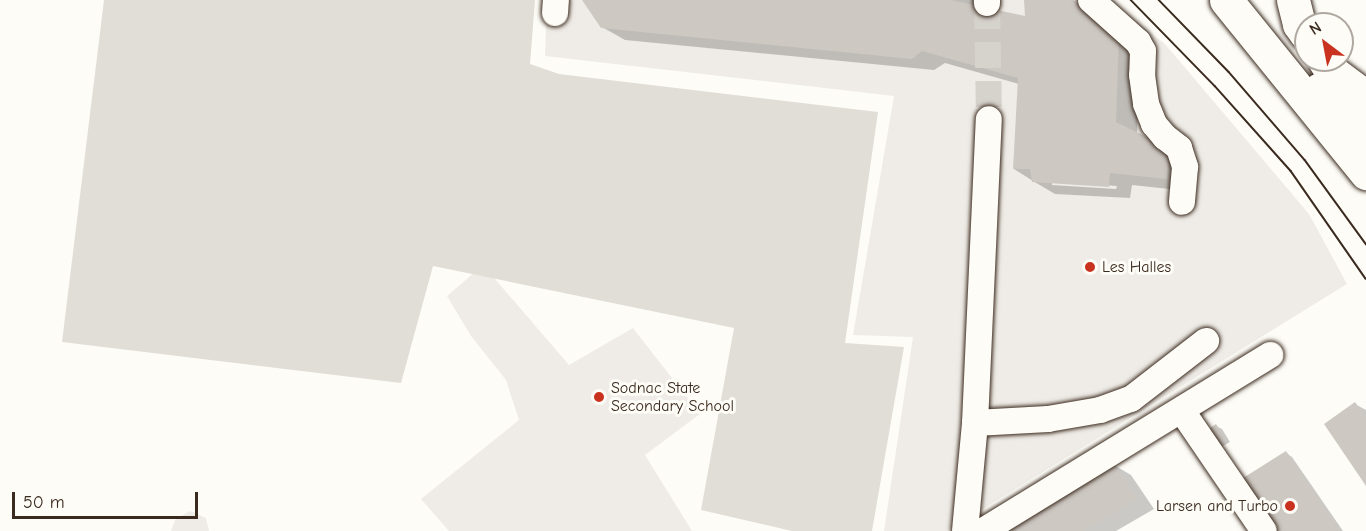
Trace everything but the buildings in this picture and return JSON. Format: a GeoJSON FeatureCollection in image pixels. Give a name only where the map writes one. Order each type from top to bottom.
{"type":"FeatureCollection","features":[{"type":"Feature","properties":{"kind":"highway"},"geometry":{"type":"LineString","coordinates":[[1228,3],[1366,132]]}},
{"type":"Feature","properties":{"kind":"highway"},"geometry":{"type":"LineString","coordinates":[[1228,3],[1366,173]]}},
{"type":"Feature","properties":{"kind":"highway"},"geometry":{"type":"LineString","coordinates":[[1336,72],[1366,97]]}},
{"type":"Feature","properties":{"kind":"highway"},"geometry":{"type":"LineString","coordinates":[[1346,72],[1366,80]]}},
{"type":"Feature","properties":{"kind":"street"},"geometry":{"type":"LineString","coordinates":[[1091,0],[1138,42],[1143,51],[1142,75],[1146,104],[1154,124],[1179,148],[1185,166],[1182,202]]}},
{"type":"Feature","properties":{"kind":"street"},"geometry":{"type":"LineString","coordinates":[[965,531],[975,423],[989,119]]}},
{"type":"Feature","properties":{"kind":"street"},"geometry":{"type":"LineString","coordinates":[[975,423],[1048,419],[1100,410],[1131,399],[1206,341]]}},
{"type":"Feature","properties":{"kind":"street"},"geometry":{"type":"LineString","coordinates":[[983,531],[1270,355]]}},
{"type":"Feature","properties":{"kind":"street"},"geometry":{"type":"LineString","coordinates":[[1182,411],[1264,531]]}},
{"type":"Feature","properties":{"kind":"shaded area"},"geometry":{"type":"Polygon","coordinates":[[[104,0],[535,0],[530,64],[559,74],[878,112],[845,343],[904,347],[872,531],[792,531],[701,510],[734,328],[433,266],[401,383],[62,342],[104,0]]]}},
{"type":"Feature","properties":{"kind":"shaded area"},"geometry":{"type":"Polygon","coordinates":[[[547,0],[1108,0],[1165,44],[1309,214],[1347,284],[947,531],[884,531],[913,337],[853,335],[894,96],[545,56],[547,0]]]}},
{"type":"Feature","properties":{"kind":"shaded area","name":"Sodnac State Secondary School"},"geometry":{"type":"Polygon","coordinates":[[[483,265],[569,365],[633,328],[700,414],[645,455],[692,531],[449,531],[421,499],[519,420],[506,380],[471,336],[447,296],[483,265]]]}},
{"type":"Feature","properties":{"kind":"shaded area"},"geometry":{"type":"Polygon","coordinates":[[[190,511],[206,518],[209,531],[171,531],[175,520],[190,511]]]}},
{"type":"Feature","properties":{"kind":"tunnel"},"geometry":{"type":"LineString","coordinates":[[987,3],[989,119]]}},
{"type":"Feature","properties":{"kind":"tram line"},"geometry":{"type":"LineString","coordinates":[[1131,0],[1215,86],[1291,171],[1366,279]]}},
{"type":"Feature","properties":{"kind":"tram line"},"geometry":{"type":"LineString","coordinates":[[1159,0],[1229,72],[1305,160],[1366,244]]}},
{"type":"Feature","properties":{"kind":"place","name":"Les Halles"},"geometry":{"type":"Point","coordinates":[1090,267]}},
{"type":"Feature","properties":{"kind":"place","name":"Sodnac State Secondary School"},"geometry":{"type":"Point","coordinates":[599,397]}},
{"type":"Feature","properties":{"kind":"place","name":"Larsen and Turbo"},"geometry":{"type":"Point","coordinates":[1290,506]}}]}
